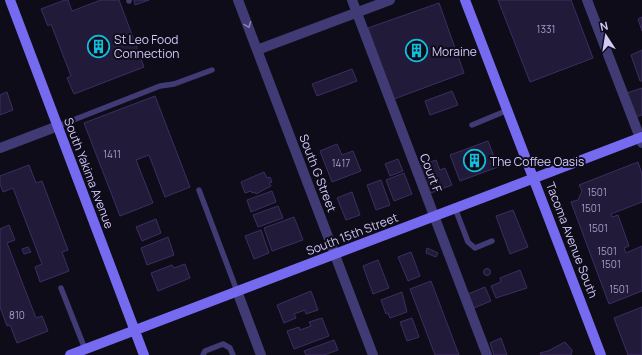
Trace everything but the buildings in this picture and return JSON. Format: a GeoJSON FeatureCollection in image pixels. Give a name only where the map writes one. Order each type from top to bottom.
{"type":"FeatureCollection","features":[{"type":"Feature","properties":{"kind":"main road","name":"South Yakima Avenue"},"geometry":{"type":"LineString","coordinates":[[10,0],[144,355]]}},
{"type":"Feature","properties":{"kind":"main road","name":"Tacoma Avenue South"},"geometry":{"type":"LineString","coordinates":[[465,0],[601,355]]}},
{"type":"Feature","properties":{"kind":"main road","name":"South 15th Street"},"geometry":{"type":"LineString","coordinates":[[70,355],[534,178],[641,139]]}},
{"type":"Feature","properties":{"kind":"street","name":"South G Street"},"geometry":{"type":"LineString","coordinates":[[238,0],[373,355]]}},
{"type":"Feature","properties":{"kind":"street","name":"Court F"},"geometry":{"type":"LineString","coordinates":[[352,0],[487,355]]}},
{"type":"Feature","properties":{"kind":"street"},"geometry":{"type":"LineString","coordinates":[[257,50],[390,0]]}},
{"type":"Feature","properties":{"kind":"street"},"geometry":{"type":"LineString","coordinates":[[587,0],[641,139]]}},
{"type":"Feature","properties":{"kind":"street"},"geometry":{"type":"LineString","coordinates":[[0,148],[58,126]]}},
{"type":"Feature","properties":{"kind":"street"},"geometry":{"type":"LineString","coordinates":[[237,291],[261,355]]}},
{"type":"Feature","properties":{"kind":"lane"},"geometry":{"type":"LineString","coordinates":[[58,126],[160,86],[174,84],[212,70]]}},
{"type":"Feature","properties":{"kind":"lane"},"geometry":{"type":"LineString","coordinates":[[472,124],[508,110]]}},
{"type":"Feature","properties":{"kind":"lane"},"geometry":{"type":"LineString","coordinates":[[199,190],[237,291]]}},
{"type":"Feature","properties":{"kind":"lane"},"geometry":{"type":"LineString","coordinates":[[456,208],[468,242],[475,248],[492,241]]}},
{"type":"Feature","properties":{"kind":"lane"},"geometry":{"type":"LineString","coordinates":[[61,288],[85,349]]}},
{"type":"Feature","properties":{"kind":"lane"},"geometry":{"type":"LineString","coordinates":[[203,355],[205,351],[223,344],[230,348],[233,355]]}},
{"type":"Feature","properties":{"kind":"place","name":"St Leo Food Connection"},"geometry":{"type":"Point","coordinates":[98,46]}},
{"type":"Feature","properties":{"kind":"place","name":"Moraine"},"geometry":{"type":"Point","coordinates":[416,51]}},
{"type":"Feature","properties":{"kind":"place","name":"The Coffee Oasis"},"geometry":{"type":"Point","coordinates":[474,161]}}]}
